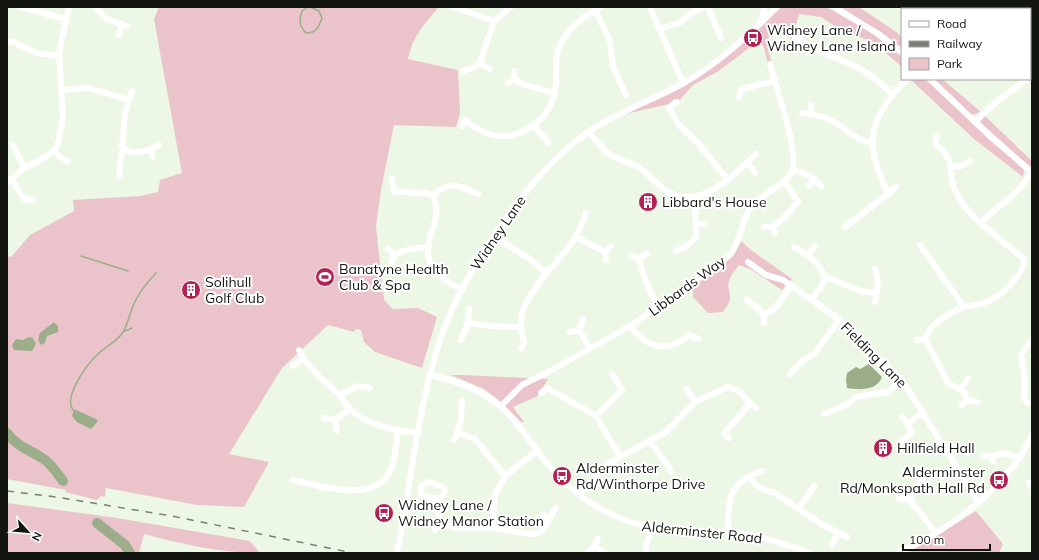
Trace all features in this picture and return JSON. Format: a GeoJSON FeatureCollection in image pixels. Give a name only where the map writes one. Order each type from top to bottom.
{"type":"FeatureCollection","features":[{"type":"Feature","properties":{"kind":"street"},"geometry":{"type":"LineString","coordinates":[[20,7],[66,19]]}},
{"type":"Feature","properties":{"kind":"street"},"geometry":{"type":"LineString","coordinates":[[32,200],[24,199],[10,182],[24,168],[54,151],[58,144],[63,116],[60,56],[69,7]]}},
{"type":"Feature","properties":{"kind":"street"},"geometry":{"type":"LineString","coordinates":[[95,7],[106,19],[124,25],[119,35]]}},
{"type":"Feature","properties":{"kind":"street"},"geometry":{"type":"LineString","coordinates":[[453,7],[494,21]]}},
{"type":"Feature","properties":{"kind":"street"},"geometry":{"type":"LineString","coordinates":[[463,71],[473,68],[480,63],[494,21],[511,7]]}},
{"type":"Feature","properties":{"kind":"street"},"geometry":{"type":"LineString","coordinates":[[462,126],[467,117],[481,131],[499,136],[510,136],[534,126],[550,108],[556,84],[556,60],[561,44],[580,20],[602,7]]}},
{"type":"Feature","properties":{"kind":"street"},"geometry":{"type":"LineString","coordinates":[[650,7],[683,84]]}},
{"type":"Feature","properties":{"kind":"street"},"geometry":{"type":"LineString","coordinates":[[659,29],[679,23],[695,11],[704,7]]}},
{"type":"Feature","properties":{"kind":"street"},"geometry":{"type":"LineString","coordinates":[[708,7],[722,38]]}},
{"type":"Feature","properties":{"kind":"street","name":"Widney Lane"},"geometry":{"type":"LineString","coordinates":[[759,25],[765,7]]}},
{"type":"Feature","properties":{"kind":"street","name":"Widney Lane"},"geometry":{"type":"LineString","coordinates":[[398,553],[419,433],[431,375],[447,322],[462,289],[493,236],[536,179],[568,148],[614,116],[683,84],[723,58],[742,42],[777,7]]}},
{"type":"Feature","properties":{"kind":"street"},"geometry":{"type":"LineString","coordinates":[[833,7],[872,30],[901,51]]}},
{"type":"Feature","properties":{"kind":"street"},"geometry":{"type":"LineString","coordinates":[[595,10],[610,41],[614,67],[626,95]]}},
{"type":"Feature","properties":{"kind":"street"},"geometry":{"type":"LineString","coordinates":[[795,36],[802,42],[818,51],[851,64],[865,72],[893,94]]}},
{"type":"Feature","properties":{"kind":"street"},"geometry":{"type":"LineString","coordinates":[[7,42],[13,42],[37,53],[60,56]]}},
{"type":"Feature","properties":{"kind":"street"},"geometry":{"type":"LineString","coordinates":[[798,49],[802,42]]}},
{"type":"Feature","properties":{"kind":"street"},"geometry":{"type":"LineString","coordinates":[[480,63],[490,69]]}},
{"type":"Feature","properties":{"kind":"street"},"geometry":{"type":"LineString","coordinates":[[770,64],[793,147],[793,170],[815,180],[821,186]]}},
{"type":"Feature","properties":{"kind":"street"},"geometry":{"type":"LineString","coordinates":[[514,71],[514,79]]}},
{"type":"Feature","properties":{"kind":"street"},"geometry":{"type":"LineString","coordinates":[[514,79],[526,85],[554,93]]}},
{"type":"Feature","properties":{"kind":"street"},"geometry":{"type":"LineString","coordinates":[[508,83],[514,79]]}},
{"type":"Feature","properties":{"kind":"street"},"geometry":{"type":"LineString","coordinates":[[888,194],[876,168],[872,142],[874,126],[879,113],[893,94],[906,80]]}},
{"type":"Feature","properties":{"kind":"street"},"geometry":{"type":"LineString","coordinates":[[931,80],[1031,172],[1027,179],[1013,194],[980,223]]}},
{"type":"Feature","properties":{"kind":"street"},"geometry":{"type":"LineString","coordinates":[[974,120],[977,120],[996,102],[1026,80]]}},
{"type":"Feature","properties":{"kind":"street"},"geometry":{"type":"LineString","coordinates":[[742,89],[774,81]]}},
{"type":"Feature","properties":{"kind":"street"},"geometry":{"type":"LineString","coordinates":[[738,82],[742,89]]}},
{"type":"Feature","properties":{"kind":"street"},"geometry":{"type":"LineString","coordinates":[[61,90],[89,88],[129,100]]}},
{"type":"Feature","properties":{"kind":"street"},"geometry":{"type":"LineString","coordinates":[[739,97],[742,89]]}},
{"type":"Feature","properties":{"kind":"street"},"geometry":{"type":"LineString","coordinates":[[120,176],[121,156],[124,149],[122,146],[125,115],[132,91]]}},
{"type":"Feature","properties":{"kind":"street"},"geometry":{"type":"LineString","coordinates":[[662,109],[669,108],[677,102]]}},
{"type":"Feature","properties":{"kind":"street"},"geometry":{"type":"LineString","coordinates":[[810,114],[812,105]]}},
{"type":"Feature","properties":{"kind":"street"},"geometry":{"type":"LineString","coordinates":[[669,108],[684,132],[698,143],[727,179]]}},
{"type":"Feature","properties":{"kind":"street"},"geometry":{"type":"LineString","coordinates":[[802,113],[823,117],[839,125],[857,140],[872,142]]}},
{"type":"Feature","properties":{"kind":"street"},"geometry":{"type":"LineString","coordinates":[[534,126],[548,142]]}},
{"type":"Feature","properties":{"kind":"street"},"geometry":{"type":"LineString","coordinates":[[589,132],[602,149],[610,156],[641,169],[665,190],[673,194],[695,198],[716,188],[748,163],[756,154]]}},
{"type":"Feature","properties":{"kind":"street"},"geometry":{"type":"LineString","coordinates":[[925,339],[934,324],[964,307],[971,307],[991,301],[1007,287],[1023,269],[1025,264],[1024,259],[980,223],[964,206],[954,188],[951,167],[946,152],[933,146],[937,136]]}},
{"type":"Feature","properties":{"kind":"street"},"geometry":{"type":"LineString","coordinates":[[13,145],[24,168]]}},
{"type":"Feature","properties":{"kind":"street"},"geometry":{"type":"LineString","coordinates":[[124,149],[136,152],[150,150],[159,145]]}},
{"type":"Feature","properties":{"kind":"street"},"geometry":{"type":"LineString","coordinates":[[150,150],[153,157]]}},
{"type":"Feature","properties":{"kind":"street"},"geometry":{"type":"LineString","coordinates":[[54,151],[60,158],[68,161]]}},
{"type":"Feature","properties":{"kind":"street"},"geometry":{"type":"LineString","coordinates":[[951,167],[961,166],[970,161]]}},
{"type":"Feature","properties":{"kind":"street"},"geometry":{"type":"LineString","coordinates":[[748,163],[755,173]]}},
{"type":"Feature","properties":{"kind":"street","name":"Libbards Way"},"geometry":{"type":"LineString","coordinates":[[501,406],[522,385],[630,326],[659,307],[730,255],[734,249],[740,230],[751,208],[758,200],[784,181],[793,170]]}},
{"type":"Feature","properties":{"kind":"street"},"geometry":{"type":"LineString","coordinates":[[392,178],[393,195],[426,193],[432,195]]}},
{"type":"Feature","properties":{"kind":"street"},"geometry":{"type":"LineString","coordinates":[[809,186],[815,180]]}},
{"type":"Feature","properties":{"kind":"street"},"geometry":{"type":"LineString","coordinates":[[764,227],[774,230],[798,202],[784,181]]}},
{"type":"Feature","properties":{"kind":"street"},"geometry":{"type":"LineString","coordinates":[[432,195],[442,187],[452,184],[470,186],[478,194]]}},
{"type":"Feature","properties":{"kind":"street"},"geometry":{"type":"LineString","coordinates":[[846,226],[896,187]]}},
{"type":"Feature","properties":{"kind":"street"},"geometry":{"type":"LineString","coordinates":[[432,195],[438,211],[437,220],[430,238],[429,247],[433,268],[440,277],[462,289]]}},
{"type":"Feature","properties":{"kind":"street"},"geometry":{"type":"LineString","coordinates":[[676,251],[684,248],[694,241],[696,224],[695,198]]}},
{"type":"Feature","properties":{"kind":"street"},"geometry":{"type":"LineString","coordinates":[[20,206],[24,199]]}},
{"type":"Feature","properties":{"kind":"street"},"geometry":{"type":"LineString","coordinates":[[532,343],[522,345],[520,327],[524,309],[546,273],[569,249],[576,237],[586,213]]}},
{"type":"Feature","properties":{"kind":"street"},"geometry":{"type":"LineString","coordinates":[[696,224],[705,224]]}},
{"type":"Feature","properties":{"kind":"street"},"geometry":{"type":"LineString","coordinates":[[493,236],[530,258],[546,273]]}},
{"type":"Feature","properties":{"kind":"street"},"geometry":{"type":"LineString","coordinates":[[576,237],[605,252]]}},
{"type":"Feature","properties":{"kind":"street"},"geometry":{"type":"LineString","coordinates":[[920,245],[929,252],[964,307]]}},
{"type":"Feature","properties":{"kind":"street"},"geometry":{"type":"LineString","coordinates":[[605,252],[611,246]]}},
{"type":"Feature","properties":{"kind":"street"},"geometry":{"type":"LineString","coordinates":[[808,255],[815,246]]}},
{"type":"Feature","properties":{"kind":"street"},"geometry":{"type":"LineString","coordinates":[[391,264],[394,255],[409,249],[429,247]]}},
{"type":"Feature","properties":{"kind":"street"},"geometry":{"type":"LineString","coordinates":[[794,247],[808,255],[822,268],[824,276],[823,284],[811,300]]}},
{"type":"Feature","properties":{"kind":"street"},"geometry":{"type":"LineString","coordinates":[[388,249],[394,255]]}},
{"type":"Feature","properties":{"kind":"street"},"geometry":{"type":"LineString","coordinates":[[605,252],[606,260]]}},
{"type":"Feature","properties":{"kind":"street"},"geometry":{"type":"LineString","coordinates":[[640,259],[646,253]]}},
{"type":"Feature","properties":{"kind":"street"},"geometry":{"type":"LineString","coordinates":[[632,256],[640,259]]}},
{"type":"Feature","properties":{"kind":"street"},"geometry":{"type":"LineString","coordinates":[[640,259],[644,280],[659,307]]}},
{"type":"Feature","properties":{"kind":"street"},"geometry":{"type":"LineString","coordinates":[[1025,264],[1032,261]]}},
{"type":"Feature","properties":{"kind":"street","name":"Fielding Lane"},"geometry":{"type":"LineString","coordinates":[[748,262],[766,275],[783,280],[839,320],[902,380],[979,503]]}},
{"type":"Feature","properties":{"kind":"street"},"geometry":{"type":"LineString","coordinates":[[875,269],[878,280],[875,302]]}},
{"type":"Feature","properties":{"kind":"street"},"geometry":{"type":"LineString","coordinates":[[824,276],[836,279],[861,290],[872,293],[877,292]]}},
{"type":"Feature","properties":{"kind":"street"},"geometry":{"type":"LineString","coordinates":[[764,315],[775,308],[791,286]]}},
{"type":"Feature","properties":{"kind":"street"},"geometry":{"type":"LineString","coordinates":[[747,300],[757,307],[764,315],[764,323]]}},
{"type":"Feature","properties":{"kind":"street"},"geometry":{"type":"LineString","coordinates":[[461,340],[468,323],[469,309]]}},
{"type":"Feature","properties":{"kind":"street"},"geometry":{"type":"LineString","coordinates":[[579,330],[583,319]]}},
{"type":"Feature","properties":{"kind":"street"},"geometry":{"type":"LineString","coordinates":[[790,374],[796,362],[814,354],[839,320]]}},
{"type":"Feature","properties":{"kind":"street"},"geometry":{"type":"LineString","coordinates":[[468,323],[490,326],[520,327]]}},
{"type":"Feature","properties":{"kind":"street"},"geometry":{"type":"LineString","coordinates":[[630,326],[640,338],[656,347],[669,346],[688,333],[699,339]]}},
{"type":"Feature","properties":{"kind":"street"},"geometry":{"type":"LineString","coordinates":[[570,332],[579,330]]}},
{"type":"Feature","properties":{"kind":"street"},"geometry":{"type":"LineString","coordinates":[[579,330],[590,348]]}},
{"type":"Feature","properties":{"kind":"street"},"geometry":{"type":"LineString","coordinates":[[917,340],[925,339]]}},
{"type":"Feature","properties":{"kind":"street"},"geometry":{"type":"LineString","coordinates":[[925,339],[949,384],[961,388],[964,391],[967,400]]}},
{"type":"Feature","properties":{"kind":"street"},"geometry":{"type":"LineString","coordinates":[[1023,401],[1026,381],[1018,354],[1032,340]]}},
{"type":"Feature","properties":{"kind":"street"},"geometry":{"type":"LineString","coordinates":[[299,350],[303,359],[313,372],[339,395],[350,409],[371,423],[398,430],[419,433]]}},
{"type":"Feature","properties":{"kind":"street"},"geometry":{"type":"LineString","coordinates":[[293,366],[303,359]]}},
{"type":"Feature","properties":{"kind":"street"},"geometry":{"type":"LineString","coordinates":[[612,374],[622,390]]}},
{"type":"Feature","properties":{"kind":"street","name":"Alderminster Road"},"geometry":{"type":"LineString","coordinates":[[431,375],[448,379],[474,389],[501,406],[518,424],[537,451],[564,482],[579,495],[601,509],[639,525],[671,531],[728,532],[763,537],[810,553]]}},
{"type":"Feature","properties":{"kind":"street"},"geometry":{"type":"LineString","coordinates":[[358,379],[358,386]]}},
{"type":"Feature","properties":{"kind":"street"},"geometry":{"type":"LineString","coordinates":[[961,388],[968,379]]}},
{"type":"Feature","properties":{"kind":"street"},"geometry":{"type":"LineString","coordinates":[[824,414],[848,404],[856,397],[888,392],[902,380]]}},
{"type":"Feature","properties":{"kind":"street"},"geometry":{"type":"LineString","coordinates":[[541,393],[547,388],[549,381]]}},
{"type":"Feature","properties":{"kind":"street"},"geometry":{"type":"LineString","coordinates":[[339,395],[358,386],[370,388]]}},
{"type":"Feature","properties":{"kind":"street"},"geometry":{"type":"LineString","coordinates":[[596,416],[622,390],[628,387]]}},
{"type":"Feature","properties":{"kind":"street"},"geometry":{"type":"LineString","coordinates":[[579,495],[596,475],[609,463],[650,442],[677,422],[695,402],[728,387],[739,391],[756,408]]}},
{"type":"Feature","properties":{"kind":"street"},"geometry":{"type":"LineString","coordinates":[[547,388],[596,416],[620,457]]}},
{"type":"Feature","properties":{"kind":"street"},"geometry":{"type":"LineString","coordinates":[[687,389],[695,402]]}},
{"type":"Feature","properties":{"kind":"street"},"geometry":{"type":"LineString","coordinates":[[454,440],[464,412],[462,400]]}},
{"type":"Feature","properties":{"kind":"street"},"geometry":{"type":"LineString","coordinates":[[967,400],[978,402]]}},
{"type":"Feature","properties":{"kind":"street"},"geometry":{"type":"LineString","coordinates":[[961,405],[967,400]]}},
{"type":"Feature","properties":{"kind":"street"},"geometry":{"type":"LineString","coordinates":[[729,438],[721,432],[750,403]]}},
{"type":"Feature","properties":{"kind":"street"},"geometry":{"type":"LineString","coordinates":[[324,418],[335,420],[350,409]]}},
{"type":"Feature","properties":{"kind":"street"},"geometry":{"type":"LineString","coordinates":[[908,424],[923,412]]}},
{"type":"Feature","properties":{"kind":"street"},"geometry":{"type":"LineString","coordinates":[[899,443],[912,433],[908,424],[902,417]]}},
{"type":"Feature","properties":{"kind":"street"},"geometry":{"type":"LineString","coordinates":[[335,420],[337,431]]}},
{"type":"Feature","properties":{"kind":"street"},"geometry":{"type":"LineString","coordinates":[[293,480],[305,480],[358,491],[376,486],[383,481],[391,469],[398,430]]}},
{"type":"Feature","properties":{"kind":"street"},"geometry":{"type":"LineString","coordinates":[[457,432],[475,440],[505,476]]}},
{"type":"Feature","properties":{"kind":"street"},"geometry":{"type":"LineString","coordinates":[[898,553],[935,532],[979,503],[1008,474],[1020,458],[1032,436]]}},
{"type":"Feature","properties":{"kind":"street"},"geometry":{"type":"LineString","coordinates":[[650,442],[667,464],[671,472]]}},
{"type":"Feature","properties":{"kind":"street"},"geometry":{"type":"LineString","coordinates":[[492,528],[495,494],[505,476],[537,451]]}},
{"type":"Feature","properties":{"kind":"street"},"geometry":{"type":"LineString","coordinates":[[984,456],[993,458],[1003,453],[1020,458]]}},
{"type":"Feature","properties":{"kind":"street"},"geometry":{"type":"LineString","coordinates":[[667,464],[674,460]]}},
{"type":"Feature","properties":{"kind":"street"},"geometry":{"type":"LineString","coordinates":[[728,532],[732,492],[738,482],[762,471]]}},
{"type":"Feature","properties":{"kind":"street"},"geometry":{"type":"LineString","coordinates":[[749,476],[755,484],[764,490],[776,493],[820,524],[847,537]]}},
{"type":"Feature","properties":{"kind":"street"},"geometry":{"type":"LineString","coordinates":[[927,483],[924,477],[910,494],[910,500],[935,532]]}},
{"type":"Feature","properties":{"kind":"street"},"geometry":{"type":"LineString","coordinates":[[799,508],[814,486]]}},
{"type":"Feature","properties":{"kind":"street"},"geometry":{"type":"LineString","coordinates":[[435,530],[440,523],[437,499]]}},
{"type":"Feature","properties":{"kind":"street"},"geometry":{"type":"LineString","coordinates":[[899,499],[910,500]]}},
{"type":"Feature","properties":{"kind":"street"},"geometry":{"type":"LineString","coordinates":[[440,523],[456,528],[492,528],[531,534],[541,532],[556,508]]}},
{"type":"Feature","properties":{"kind":"street"},"geometry":{"type":"LineString","coordinates":[[542,515],[550,519]]}},
{"type":"Feature","properties":{"kind":"street"},"geometry":{"type":"LineString","coordinates":[[645,553],[651,527]]}},
{"type":"Feature","properties":{"kind":"street"},"geometry":{"type":"LineString","coordinates":[[832,545],[838,533]]}},
{"type":"Feature","properties":{"kind":"street"},"geometry":{"type":"LineString","coordinates":[[588,553],[598,539]]}},
{"type":"Feature","properties":{"kind":"street"},"geometry":{"type":"LineString","coordinates":[[594,546],[604,553]]}},
{"type":"Feature","properties":{"kind":"green space"},"geometry":{"type":"Polygon","coordinates":[[[817,6],[827,8],[836,11],[856,22],[901,56],[901,66],[873,42],[839,29],[821,17],[799,14],[792,38],[772,32],[769,36],[767,43],[772,63],[768,64],[764,48],[760,40],[717,72],[693,85],[679,101],[674,99],[669,104],[625,114],[729,55],[755,33],[781,7],[817,6]]]}},
{"type":"Feature","properties":{"kind":"green space"},"geometry":{"type":"Polygon","coordinates":[[[159,7],[439,7],[416,37],[408,59],[458,70],[460,113],[456,127],[394,125],[381,190],[376,226],[384,300],[393,309],[418,308],[437,317],[422,368],[375,352],[364,342],[361,330],[356,329],[354,332],[328,325],[282,368],[229,454],[269,462],[244,507],[197,505],[106,488],[105,497],[101,496],[97,500],[65,492],[66,490],[7,479],[7,256],[11,257],[30,235],[74,211],[73,200],[140,196],[158,192],[160,180],[182,173],[154,19],[159,7]]]}},
{"type":"Feature","properties":{"kind":"green space"},"geometry":{"type":"Polygon","coordinates":[[[841,7],[859,7],[899,34],[901,37],[901,48],[890,39],[841,7]]]}},
{"type":"Feature","properties":{"kind":"green space"},"geometry":{"type":"Polygon","coordinates":[[[911,80],[926,80],[1024,170],[1023,177],[974,139],[911,80]]]}},
{"type":"Feature","properties":{"kind":"green space"},"geometry":{"type":"Polygon","coordinates":[[[935,80],[943,80],[980,111],[971,115],[935,80]]]}},
{"type":"Feature","properties":{"kind":"green space"},"geometry":{"type":"Polygon","coordinates":[[[984,115],[1032,161],[1032,169],[980,122],[984,115]]]}},
{"type":"Feature","properties":{"kind":"green space"},"geometry":{"type":"Polygon","coordinates":[[[741,241],[751,250],[792,279],[782,290],[752,270],[739,265],[730,278],[728,287],[730,300],[723,312],[708,313],[693,297],[693,289],[695,284],[733,254],[741,241]]]}},
{"type":"Feature","properties":{"kind":"green space"},"geometry":{"type":"Polygon","coordinates":[[[451,375],[548,379],[538,396],[513,407],[524,422],[521,422],[500,401],[484,389],[451,375]]]}},
{"type":"Feature","properties":{"kind":"green space"},"geometry":{"type":"Polygon","coordinates":[[[7,503],[117,518],[250,541],[260,553],[245,553],[201,547],[144,534],[139,553],[7,553],[7,503]]]}},
{"type":"Feature","properties":{"kind":"green space"},"geometry":{"type":"Polygon","coordinates":[[[976,511],[1003,544],[999,553],[908,553],[976,511]]]}},
{"type":"Feature","properties":{"kind":"shaded area"},"geometry":{"type":"Polygon","coordinates":[[[54,322],[58,326],[58,332],[47,336],[45,343],[41,345],[38,340],[40,333],[54,322]]]}},
{"type":"Feature","properties":{"kind":"shaded area"},"geometry":{"type":"Polygon","coordinates":[[[29,337],[33,338],[36,344],[32,351],[14,350],[12,345],[16,339],[23,340],[29,337]]]}},
{"type":"Feature","properties":{"kind":"shaded area"},"geometry":{"type":"Polygon","coordinates":[[[869,364],[882,377],[880,382],[867,388],[847,388],[847,373],[856,367],[860,369],[869,364]]]}},
{"type":"Feature","properties":{"kind":"shaded area"},"geometry":{"type":"Polygon","coordinates":[[[74,409],[98,421],[91,429],[77,422],[72,416],[74,409]]]}},
{"type":"Feature","properties":{"kind":"waterway"},"geometry":{"type":"LineString","coordinates":[[308,7],[302,11],[300,17],[302,28],[306,33],[315,31],[322,18],[319,11],[310,7]]}},
{"type":"Feature","properties":{"kind":"waterway"},"geometry":{"type":"LineString","coordinates":[[81,256],[128,271]]}},
{"type":"Feature","properties":{"kind":"waterway"},"geometry":{"type":"LineString","coordinates":[[73,410],[71,397],[78,381],[93,359],[121,335],[137,297],[156,273]]}},
{"type":"Feature","properties":{"kind":"waterway"},"geometry":{"type":"LineString","coordinates":[[125,331],[132,328]]}},
{"type":"Feature","properties":{"kind":"waterway"},"geometry":{"type":"LineString","coordinates":[[7,433],[19,445],[45,460],[54,468],[63,481]]}},
{"type":"Feature","properties":{"kind":"waterway"},"geometry":{"type":"LineString","coordinates":[[97,523],[125,545],[130,553]]}},
{"type":"Feature","properties":{"kind":"railway"},"geometry":{"type":"LineString","coordinates":[[7,491],[56,497],[172,516],[353,553]]}},
{"type":"Feature","properties":{"kind":"place","name":"Widney Lane / Widney Lane Island"},"geometry":{"type":"Point","coordinates":[753,38]}},
{"type":"Feature","properties":{"kind":"place","name":"Libbard's House"},"geometry":{"type":"Point","coordinates":[648,202]}},
{"type":"Feature","properties":{"kind":"place","name":"Banatyne Health Club & Spa"},"geometry":{"type":"Point","coordinates":[325,277]}},
{"type":"Feature","properties":{"kind":"place","name":"Solihull Golf Club"},"geometry":{"type":"Point","coordinates":[191,290]}},
{"type":"Feature","properties":{"kind":"place","name":"Hillfield Hall"},"geometry":{"type":"Point","coordinates":[883,448]}},
{"type":"Feature","properties":{"kind":"place","name":"Alderminster Rd/Winthorpe Drive"},"geometry":{"type":"Point","coordinates":[562,476]}},
{"type":"Feature","properties":{"kind":"place","name":"Alderminster Rd/Monkspath Hall Rd"},"geometry":{"type":"Point","coordinates":[999,480]}},
{"type":"Feature","properties":{"kind":"place","name":"Widney Lane / Widney Manor Station"},"geometry":{"type":"Point","coordinates":[384,513]}}]}
